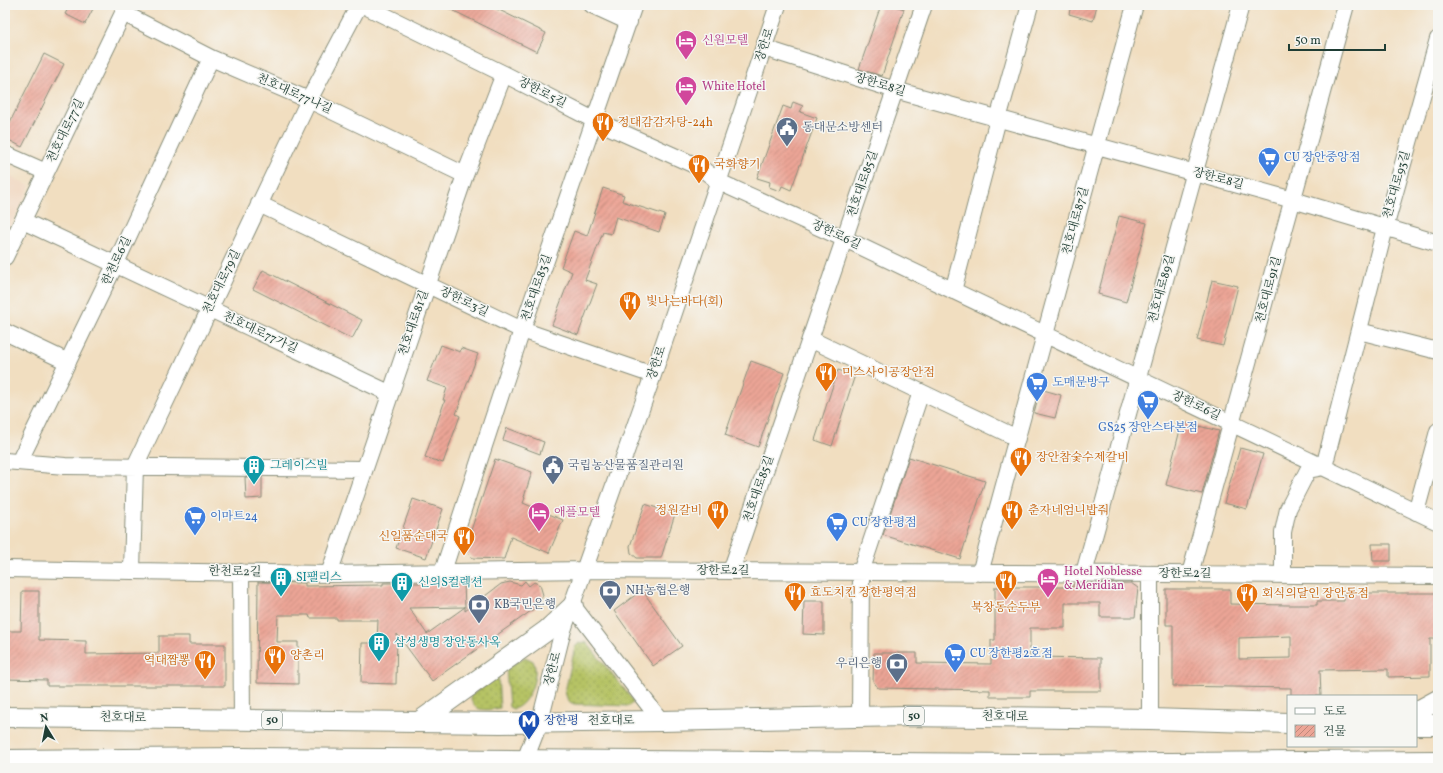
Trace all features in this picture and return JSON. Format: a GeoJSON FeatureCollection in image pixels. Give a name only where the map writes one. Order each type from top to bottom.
{"type":"FeatureCollection","features":[{"type":"Feature","properties":{"kind":"main road"},"geometry":{"type":"LineString","coordinates":[[419,722],[546,631],[573,606]]}},
{"type":"Feature","properties":{"kind":"main road"},"geometry":{"type":"LineString","coordinates":[[1417,711],[1438,700]]}},
{"type":"Feature","properties":{"kind":"main road","name":"천호대로"},"geometry":{"type":"LineString","coordinates":[[5,717],[419,722],[661,721],[905,716],[1150,719],[1287,723]]}},
{"type":"Feature","properties":{"kind":"main road"},"geometry":{"type":"LineString","coordinates":[[1417,726],[1438,725]]}},
{"type":"Feature","properties":{"kind":"main road"},"geometry":{"type":"LineString","coordinates":[[5,760],[407,764],[863,765],[1349,764],[1438,761]]}},
{"type":"Feature","properties":{"kind":"street","name":"천호대로79길"},"geometry":{"type":"LineString","coordinates":[[132,571],[135,466],[309,100],[359,5]]}},
{"type":"Feature","properties":{"kind":"street","name":"장한로5길"},"geometry":{"type":"LineString","coordinates":[[363,5],[594,120],[701,168],[718,182]]}},
{"type":"Feature","properties":{"kind":"street"},"geometry":{"type":"LineString","coordinates":[[592,5],[629,22]]}},
{"type":"Feature","properties":{"kind":"street","name":"천호대로83길"},"geometry":{"type":"LineString","coordinates":[[443,572],[522,330],[634,5]]}},
{"type":"Feature","properties":{"kind":"street","name":"장한로"},"geometry":{"type":"LineString","coordinates":[[533,764],[540,721],[563,630],[573,606],[653,375],[778,5]]}},
{"type":"Feature","properties":{"kind":"street","name":"천호대로85길"},"geometry":{"type":"LineString","coordinates":[[731,571],[924,5]]}},
{"type":"Feature","properties":{"kind":"street"},"geometry":{"type":"LineString","coordinates":[[954,291],[998,119],[1030,5]]}},
{"type":"Feature","properties":{"kind":"street","name":"천호대로87길"},"geometry":{"type":"LineString","coordinates":[[980,572],[1135,5]]}},
{"type":"Feature","properties":{"kind":"street","name":"천호대로89길"},"geometry":{"type":"LineString","coordinates":[[1084,573],[1241,5]]}},
{"type":"Feature","properties":{"kind":"street","name":"천호대로91길"},"geometry":{"type":"LineString","coordinates":[[1190,574],[1346,5]]}},
{"type":"Feature","properties":{"kind":"street","name":"천호대로77나길"},"geometry":{"type":"LineString","coordinates":[[125,9],[211,58],[309,100],[465,175]]}},
{"type":"Feature","properties":{"kind":"street","name":"천호대로77길"},"geometry":{"type":"LineString","coordinates":[[5,257],[125,9]]}},
{"type":"Feature","properties":{"kind":"street","name":"천호대로93길"},"geometry":{"type":"LineString","coordinates":[[1324,467],[1385,228],[1438,39]]}},
{"type":"Feature","properties":{"kind":"street","name":"장한로8길"},"geometry":{"type":"LineString","coordinates":[[764,48],[895,90],[1293,200],[1385,228],[1438,242]]}},
{"type":"Feature","properties":{"kind":"street","name":"한천로6길"},"geometry":{"type":"LineString","coordinates":[[211,58],[115,265],[68,362],[12,462],[65,466],[363,469]]}},
{"type":"Feature","properties":{"kind":"street","name":"천호대로81길"},"geometry":{"type":"LineString","coordinates":[[329,574],[363,469],[465,175],[504,74]]}},
{"type":"Feature","properties":{"kind":"street"},"geometry":{"type":"LineString","coordinates":[[5,154],[46,172]]}},
{"type":"Feature","properties":{"kind":"street","name":"장한로6길"},"geometry":{"type":"LineString","coordinates":[[718,182],[845,239],[1438,522]]}},
{"type":"Feature","properties":{"kind":"street","name":"장한로3길"},"geometry":{"type":"LineString","coordinates":[[259,204],[522,330],[653,375]]}},
{"type":"Feature","properties":{"kind":"street","name":"천호대로77가길"},"geometry":{"type":"LineString","coordinates":[[22,221],[209,310],[390,393]]}},
{"type":"Feature","properties":{"kind":"street"},"geometry":{"type":"LineString","coordinates":[[1359,331],[1438,351]]}},
{"type":"Feature","properties":{"kind":"street"},"geometry":{"type":"LineString","coordinates":[[5,332],[68,362]]}},
{"type":"Feature","properties":{"kind":"street"},"geometry":{"type":"LineString","coordinates":[[810,340],[1017,438]]}},
{"type":"Feature","properties":{"kind":"street"},"geometry":{"type":"LineString","coordinates":[[860,717],[861,572],[921,392]]}},
{"type":"Feature","properties":{"kind":"street"},"geometry":{"type":"LineString","coordinates":[[1416,512],[1438,431]]}},
{"type":"Feature","properties":{"kind":"street"},"geometry":{"type":"LineString","coordinates":[[1283,575],[1283,532],[1288,509],[1308,470],[1324,467]]}},
{"type":"Feature","properties":{"kind":"street","name":"한천로2길"},"geometry":{"type":"LineString","coordinates":[[5,569],[329,574],[585,570]]}},
{"type":"Feature","properties":{"kind":"street","name":"장한로2길"},"geometry":{"type":"LineString","coordinates":[[585,570],[1438,576]]}},
{"type":"Feature","properties":{"kind":"street"},"geometry":{"type":"LineString","coordinates":[[241,572],[242,720]]}},
{"type":"Feature","properties":{"kind":"street"},"geometry":{"type":"LineString","coordinates":[[1150,574],[1150,719]]}},
{"type":"Feature","properties":{"kind":"street"},"geometry":{"type":"LineString","coordinates":[[573,606],[661,721]]}},
{"type":"Feature","properties":{"kind":"shaded area"},"geometry":{"type":"Polygon","coordinates":[[[5,174],[30,186],[5,237],[5,174]]]}},
{"type":"Feature","properties":{"kind":"green space"},"geometry":{"type":"Polygon","coordinates":[[[586,642],[633,700],[633,703],[630,706],[574,704],[568,701],[565,692],[575,647],[579,643],[586,642]]]}},
{"type":"Feature","properties":{"kind":"green space"},"geometry":{"type":"Polygon","coordinates":[[[525,657],[533,661],[535,667],[534,681],[532,688],[524,702],[513,709],[509,707],[506,668],[525,657]]]}},
{"type":"Feature","properties":{"kind":"green space"},"geometry":{"type":"Polygon","coordinates":[[[498,676],[500,708],[485,710],[477,708],[470,696],[498,676]]]}},
{"type":"Feature","properties":{"kind":"building"},"geometry":{"type":"Polygon","coordinates":[[[70,5],[95,5],[85,24],[65,14],[70,5]]]}},
{"type":"Feature","properties":{"kind":"building"},"geometry":{"type":"Polygon","coordinates":[[[442,5],[489,5],[546,33],[537,52],[442,5]]]}},
{"type":"Feature","properties":{"kind":"building"},"geometry":{"type":"Polygon","coordinates":[[[881,5],[892,5],[904,9],[882,76],[859,69],[881,5]]]}},
{"type":"Feature","properties":{"kind":"building"},"geometry":{"type":"Polygon","coordinates":[[[1071,5],[1097,5],[1093,21],[1069,14],[1071,5]]]}},
{"type":"Feature","properties":{"kind":"building"},"geometry":{"type":"Polygon","coordinates":[[[44,54],[64,64],[22,147],[5,138],[5,132],[44,54]]]}},
{"type":"Feature","properties":{"kind":"building","name":"동대문소방센터"},"geometry":{"type":"Polygon","coordinates":[[[793,102],[803,106],[800,112],[817,118],[791,190],[782,186],[780,191],[769,187],[770,182],[757,178],[783,106],[791,109],[793,102]]]}},
{"type":"Feature","properties":{"kind":"building"},"geometry":{"type":"Polygon","coordinates":[[[603,188],[624,195],[622,201],[665,215],[659,232],[616,217],[611,234],[603,232],[585,280],[597,284],[578,335],[552,325],[572,272],[561,267],[574,231],[587,236],[603,188]]]}},
{"type":"Feature","properties":{"kind":"building"},"geometry":{"type":"Polygon","coordinates":[[[1119,216],[1147,223],[1126,302],[1098,294],[1119,216]]]}},
{"type":"Feature","properties":{"kind":"building"},"geometry":{"type":"Polygon","coordinates":[[[263,270],[362,320],[352,339],[253,289],[263,270]]]}},
{"type":"Feature","properties":{"kind":"building"},"geometry":{"type":"Polygon","coordinates":[[[1212,280],[1238,286],[1223,346],[1197,340],[1212,280]]]}},
{"type":"Feature","properties":{"kind":"building"},"geometry":{"type":"Polygon","coordinates":[[[441,345],[460,352],[461,348],[478,354],[456,414],[460,416],[443,463],[425,457],[445,400],[443,400],[447,388],[427,381],[441,345]]]}},
{"type":"Feature","properties":{"kind":"building"},"geometry":{"type":"Polygon","coordinates":[[[751,361],[784,373],[758,447],[725,435],[751,361]]]}},
{"type":"Feature","properties":{"kind":"building"},"geometry":{"type":"Polygon","coordinates":[[[838,370],[855,375],[832,446],[815,440],[838,370]]]}},
{"type":"Feature","properties":{"kind":"building"},"geometry":{"type":"Polygon","coordinates":[[[1040,389],[1061,395],[1055,418],[1034,413],[1040,389]]]}},
{"type":"Feature","properties":{"kind":"building"},"geometry":{"type":"Polygon","coordinates":[[[1182,422],[1219,431],[1202,494],[1166,485],[1182,422]]]}},
{"type":"Feature","properties":{"kind":"building"},"geometry":{"type":"Polygon","coordinates":[[[507,428],[544,442],[540,454],[503,440],[507,428]]]}},
{"type":"Feature","properties":{"kind":"building"},"geometry":{"type":"Polygon","coordinates":[[[1240,448],[1263,454],[1247,509],[1224,503],[1240,448]]]}},
{"type":"Feature","properties":{"kind":"building"},"geometry":{"type":"Polygon","coordinates":[[[909,457],[985,481],[960,559],[883,535],[909,457]]]}},
{"type":"Feature","properties":{"kind":"building"},"geometry":{"type":"Polygon","coordinates":[[[495,459],[532,472],[523,503],[563,520],[549,553],[511,537],[504,559],[472,558],[465,548],[495,459]]]}},
{"type":"Feature","properties":{"kind":"building","name":"그레이스빌"},"geometry":{"type":"Polygon","coordinates":[[[245,477],[262,477],[262,498],[246,499],[245,477]]]}},
{"type":"Feature","properties":{"kind":"building"},"geometry":{"type":"Polygon","coordinates":[[[413,499],[443,509],[426,558],[396,548],[413,499]]]}},
{"type":"Feature","properties":{"kind":"building"},"geometry":{"type":"Polygon","coordinates":[[[645,504],[675,514],[661,558],[637,558],[631,553],[630,546],[645,504]]]}},
{"type":"Feature","properties":{"kind":"building"},"geometry":{"type":"Polygon","coordinates":[[[1372,544],[1391,544],[1391,561],[1373,561],[1372,544]]]}},
{"type":"Feature","properties":{"kind":"building"},"geometry":{"type":"Polygon","coordinates":[[[525,581],[529,586],[534,582],[540,585],[543,595],[538,606],[432,681],[397,634],[396,684],[361,683],[362,643],[377,643],[378,620],[337,620],[337,618],[310,618],[309,615],[278,615],[277,642],[298,642],[298,684],[257,683],[258,582],[305,583],[305,586],[383,585],[383,583],[464,583],[465,607],[465,611],[501,584],[510,582],[521,585],[525,581]],[[465,607],[409,608],[427,634],[465,607]]]}},
{"type":"Feature","properties":{"kind":"building"},"geometry":{"type":"Polygon","coordinates":[[[1131,583],[1138,588],[1135,617],[1100,617],[1100,603],[1065,603],[1065,628],[1030,628],[1030,657],[1101,658],[1101,691],[1030,691],[1030,697],[990,697],[990,690],[878,688],[873,681],[874,653],[917,653],[917,663],[991,664],[991,640],[995,640],[995,587],[1073,587],[1073,584],[1131,583]]]}},
{"type":"Feature","properties":{"kind":"building"},"geometry":{"type":"Polygon","coordinates":[[[1166,589],[1230,589],[1230,604],[1288,605],[1317,605],[1317,601],[1344,601],[1344,593],[1438,593],[1438,639],[1430,639],[1430,676],[1388,677],[1388,669],[1320,670],[1321,695],[1291,695],[1291,688],[1173,686],[1173,625],[1166,625],[1166,589]],[[1291,636],[1239,638],[1239,659],[1291,658],[1291,636]]]}},
{"type":"Feature","properties":{"kind":"building"},"geometry":{"type":"Polygon","coordinates":[[[642,590],[682,646],[653,666],[614,611],[642,590]]]}},
{"type":"Feature","properties":{"kind":"building"},"geometry":{"type":"Polygon","coordinates":[[[22,591],[39,591],[39,640],[86,641],[86,654],[159,653],[159,636],[189,636],[189,644],[225,644],[225,686],[47,686],[47,680],[5,679],[5,631],[21,631],[22,591]]]}},
{"type":"Feature","properties":{"kind":"building"},"geometry":{"type":"Polygon","coordinates":[[[804,601],[824,601],[824,635],[803,634],[804,601]]]}},
{"type":"Feature","properties":{"kind":"place","name":"신원모텔"},"geometry":{"type":"Point","coordinates":[686,60]}},
{"type":"Feature","properties":{"kind":"place","name":"White Hotel"},"geometry":{"type":"Point","coordinates":[686,106]}},
{"type":"Feature","properties":{"kind":"place","name":"정대감감자탕-24h"},"geometry":{"type":"Point","coordinates":[603,142]}},
{"type":"Feature","properties":{"kind":"place","name":"동대문소방센터"},"geometry":{"type":"Point","coordinates":[787,148]}},
{"type":"Feature","properties":{"kind":"place","name":"CU 장안중앙점"},"geometry":{"type":"Point","coordinates":[1269,178]}},
{"type":"Feature","properties":{"kind":"place","name":"국화향기"},"geometry":{"type":"Point","coordinates":[699,184]}},
{"type":"Feature","properties":{"kind":"place","name":"빛나는바다(회)"},"geometry":{"type":"Point","coordinates":[630,322]}},
{"type":"Feature","properties":{"kind":"place","name":"미스사이공장안점"},"geometry":{"type":"Point","coordinates":[826,392]}},
{"type":"Feature","properties":{"kind":"place","name":"도매문방구"},"geometry":{"type":"Point","coordinates":[1037,402]}},
{"type":"Feature","properties":{"kind":"place","name":"GS25 장안스타본점"},"geometry":{"type":"Point","coordinates":[1148,420]}},
{"type":"Feature","properties":{"kind":"place","name":"장안참숯수제갈비"},"geometry":{"type":"Point","coordinates":[1021,478]}},
{"type":"Feature","properties":{"kind":"place","name":"그레이스빌"},"geometry":{"type":"Point","coordinates":[254,486]}},
{"type":"Feature","properties":{"kind":"place","name":"국립농산물품질관리원"},"geometry":{"type":"Point","coordinates":[553,486]}},
{"type":"Feature","properties":{"kind":"place","name":"정원갈비"},"geometry":{"type":"Point","coordinates":[718,530]}},
{"type":"Feature","properties":{"kind":"place","name":"춘자네엄니밥줘"},"geometry":{"type":"Point","coordinates":[1012,530]}},
{"type":"Feature","properties":{"kind":"place","name":"애플모텔"},"geometry":{"type":"Point","coordinates":[539,532]}},
{"type":"Feature","properties":{"kind":"place","name":"이마트24"},"geometry":{"type":"Point","coordinates":[195,536]}},
{"type":"Feature","properties":{"kind":"place","name":"CU 장한평점"},"geometry":{"type":"Point","coordinates":[837,542]}},
{"type":"Feature","properties":{"kind":"place","name":"신일품순대국"},"geometry":{"type":"Point","coordinates":[464,556]}},
{"type":"Feature","properties":{"kind":"place","name":"SI팰리스"},"geometry":{"type":"Point","coordinates":[281,598]}},
{"type":"Feature","properties":{"kind":"place","name":"Hotel Noblesse & Meridian"},"geometry":{"type":"Point","coordinates":[1048,598]}},
{"type":"Feature","properties":{"kind":"place","name":"북창동순두부"},"geometry":{"type":"Point","coordinates":[1006,600]}},
{"type":"Feature","properties":{"kind":"place","name":"신의S컬렉션"},"geometry":{"type":"Point","coordinates":[402,602]}},
{"type":"Feature","properties":{"kind":"place","name":"NH농협은행"},"geometry":{"type":"Point","coordinates":[610,610]}},
{"type":"Feature","properties":{"kind":"place","name":"효도치킨 장한평역점"},"geometry":{"type":"Point","coordinates":[795,612]}},
{"type":"Feature","properties":{"kind":"place","name":"회식의달인 장안동점"},"geometry":{"type":"Point","coordinates":[1247,614]}},
{"type":"Feature","properties":{"kind":"place","name":"KB국민은행"},"geometry":{"type":"Point","coordinates":[479,624]}},
{"type":"Feature","properties":{"kind":"place","name":"삼성생명 장안동사옥"},"geometry":{"type":"Point","coordinates":[379,662]}},
{"type":"Feature","properties":{"kind":"place","name":"CU 장한평2호점"},"geometry":{"type":"Point","coordinates":[955,674]}},
{"type":"Feature","properties":{"kind":"place","name":"양촌리"},"geometry":{"type":"Point","coordinates":[275,676]}},
{"type":"Feature","properties":{"kind":"place","name":"역대짬뽕"},"geometry":{"type":"Point","coordinates":[205,680]}},
{"type":"Feature","properties":{"kind":"place","name":"우리은행"},"geometry":{"type":"Point","coordinates":[897,684]}},
{"type":"Feature","properties":{"kind":"place","name":"장한평"},"geometry":{"type":"Point","coordinates":[529,740]}}]}
